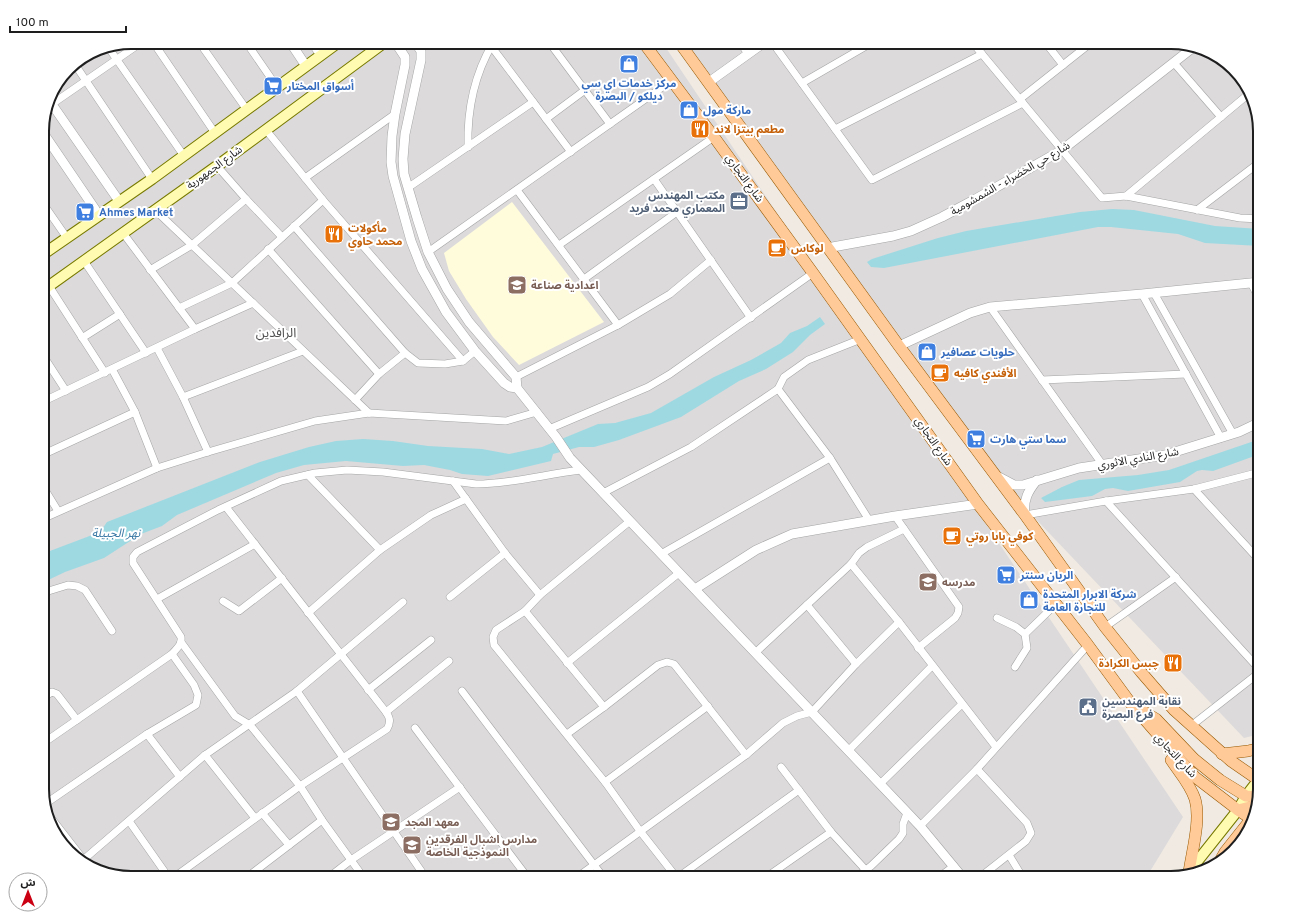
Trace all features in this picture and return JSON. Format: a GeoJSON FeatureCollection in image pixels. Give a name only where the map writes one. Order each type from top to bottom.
{"type":"FeatureCollection","features":[{"type":"Feature","properties":{"kind":"main road"},"geometry":{"type":"LineString","coordinates":[[49,250],[152,179],[329,49]]}},
{"type":"Feature","properties":{"kind":"main road","name":"شارع الجمهورية"},"geometry":{"type":"LineString","coordinates":[[49,286],[217,166],[376,49]]}},
{"type":"Feature","properties":{"kind":"main road","name":"شارع التجاري"},"geometry":{"type":"LineString","coordinates":[[648,49],[861,339],[978,504],[1088,645],[1132,705],[1196,777],[1248,817]]}},
{"type":"Feature","properties":{"kind":"main road"},"geometry":{"type":"LineString","coordinates":[[684,49],[827,248],[993,474],[1025,515],[1105,627],[1174,710],[1222,754],[1242,770],[1253,776]]}},
{"type":"Feature","properties":{"kind":"main road"},"geometry":{"type":"LineString","coordinates":[[1132,705],[1150,715],[1194,759],[1220,780],[1252,797],[1238,810],[1192,868]]}},
{"type":"Feature","properties":{"kind":"main road"},"geometry":{"type":"LineString","coordinates":[[1149,725],[1157,741],[1182,776],[1194,798],[1197,812],[1189,869]]}},
{"type":"Feature","properties":{"kind":"main road"},"geometry":{"type":"LineString","coordinates":[[1222,754],[1253,750]]}},
{"type":"Feature","properties":{"kind":"main road"},"geometry":{"type":"LineString","coordinates":[[1238,810],[1251,807]]}},
{"type":"Feature","properties":{"kind":"main road"},"geometry":{"type":"LineString","coordinates":[[1229,847],[1238,836]]}},
{"type":"Feature","properties":{"kind":"street"},"geometry":{"type":"LineString","coordinates":[[56,98],[132,49]]}},
{"type":"Feature","properties":{"kind":"street"},"geometry":{"type":"LineString","coordinates":[[158,49],[215,133]]}},
{"type":"Feature","properties":{"kind":"street"},"geometry":{"type":"LineString","coordinates":[[204,49],[247,110]]}},
{"type":"Feature","properties":{"kind":"street"},"geometry":{"type":"LineString","coordinates":[[251,49],[277,87]]}},
{"type":"Feature","properties":{"kind":"street"},"geometry":{"type":"LineString","coordinates":[[295,49],[306,66]]}},
{"type":"Feature","properties":{"kind":"street"},"geometry":{"type":"LineString","coordinates":[[317,49],[321,55]]}},
{"type":"Feature","properties":{"kind":"street"},"geometry":{"type":"LineString","coordinates":[[400,49],[405,57],[404,73],[392,136],[392,169],[411,241],[422,269],[457,327],[504,384],[517,388]]}},
{"type":"Feature","properties":{"kind":"street"},"geometry":{"type":"LineString","coordinates":[[420,49],[421,60],[409,112],[403,153],[403,170],[428,252],[447,289],[469,322],[516,377],[517,388],[556,437],[570,458],[908,813],[958,871]]}},
{"type":"Feature","properties":{"kind":"street"},"geometry":{"type":"LineString","coordinates":[[468,147],[467,125],[474,86],[490,49]]}},
{"type":"Feature","properties":{"kind":"street"},"geometry":{"type":"LineString","coordinates":[[496,49],[571,152]]}},
{"type":"Feature","properties":{"kind":"street"},"geometry":{"type":"LineString","coordinates":[[555,49],[610,124]]}},
{"type":"Feature","properties":{"kind":"street"},"geometry":{"type":"LineString","coordinates":[[745,49],[748,54]]}},
{"type":"Feature","properties":{"kind":"street"},"geometry":{"type":"LineString","coordinates":[[709,82],[755,49]]}},
{"type":"Feature","properties":{"kind":"street"},"geometry":{"type":"LineString","coordinates":[[777,49],[872,180],[1021,101],[1083,49]]}},
{"type":"Feature","properties":{"kind":"street"},"geometry":{"type":"LineString","coordinates":[[802,83],[861,49]]}},
{"type":"Feature","properties":{"kind":"street"},"geometry":{"type":"LineString","coordinates":[[978,49],[1102,198],[1126,196],[1240,218],[1253,219]]}},
{"type":"Feature","properties":{"kind":"street"},"geometry":{"type":"LineString","coordinates":[[1050,49],[1063,65]]}},
{"type":"Feature","properties":{"kind":"street","name":"شارع حي الخضراء - الشمشومية"},"geometry":{"type":"LineString","coordinates":[[827,248],[893,236],[911,231],[972,201],[1062,150],[1174,63],[1185,51]]}},
{"type":"Feature","properties":{"kind":"street"},"geometry":{"type":"LineString","coordinates":[[112,52],[184,156]]}},
{"type":"Feature","properties":{"kind":"street"},"geometry":{"type":"LineString","coordinates":[[835,129],[982,54]]}},
{"type":"Feature","properties":{"kind":"street"},"geometry":{"type":"LineString","coordinates":[[1174,63],[1221,117]]}},
{"type":"Feature","properties":{"kind":"street"},"geometry":{"type":"LineString","coordinates":[[78,68],[152,179]]}},
{"type":"Feature","properties":{"kind":"street"},"geometry":{"type":"LineString","coordinates":[[428,252],[671,80]]}},
{"type":"Feature","properties":{"kind":"street"},"geometry":{"type":"LineString","coordinates":[[401,86],[415,88]]}},
{"type":"Feature","properties":{"kind":"street"},"geometry":{"type":"LineString","coordinates":[[546,119],[585,90]]}},
{"type":"Feature","properties":{"kind":"street"},"geometry":{"type":"LineString","coordinates":[[1126,196],[1245,96]]}},
{"type":"Feature","properties":{"kind":"street"},"geometry":{"type":"LineString","coordinates":[[409,187],[533,102]]}},
{"type":"Feature","properties":{"kind":"street"},"geometry":{"type":"LineString","coordinates":[[53,106],[119,201]]}},
{"type":"Feature","properties":{"kind":"street"},"geometry":{"type":"LineString","coordinates":[[305,178],[395,114]]}},
{"type":"Feature","properties":{"kind":"street"},"geometry":{"type":"LineString","coordinates":[[266,130],[323,200],[463,361]]}},
{"type":"Feature","properties":{"kind":"street"},"geometry":{"type":"LineString","coordinates":[[559,245],[714,137]]}},
{"type":"Feature","properties":{"kind":"street"},"geometry":{"type":"LineString","coordinates":[[49,141],[99,215]]}},
{"type":"Feature","properties":{"kind":"street"},"geometry":{"type":"LineString","coordinates":[[217,166],[282,237]]}},
{"type":"Feature","properties":{"kind":"street"},"geometry":{"type":"LineString","coordinates":[[1197,210],[1253,167]]}},
{"type":"Feature","properties":{"kind":"street"},"geometry":{"type":"LineString","coordinates":[[654,179],[751,318]]}},
{"type":"Feature","properties":{"kind":"street"},"geometry":{"type":"LineString","coordinates":[[517,190],[618,325]]}},
{"type":"Feature","properties":{"kind":"street"},"geometry":{"type":"LineString","coordinates":[[150,270],[192,245],[246,199]]}},
{"type":"Feature","properties":{"kind":"street"},"geometry":{"type":"LineString","coordinates":[[179,308],[232,283],[323,200]]}},
{"type":"Feature","properties":{"kind":"street"},"geometry":{"type":"LineString","coordinates":[[154,210],[369,413]]}},
{"type":"Feature","properties":{"kind":"street"},"geometry":{"type":"LineString","coordinates":[[49,212],[67,238]]}},
{"type":"Feature","properties":{"kind":"street"},"geometry":{"type":"LineString","coordinates":[[584,279],[677,212]]}},
{"type":"Feature","properties":{"kind":"street"},"geometry":{"type":"LineString","coordinates":[[294,226],[405,353],[418,363],[446,364],[463,361],[475,350]]}},
{"type":"Feature","properties":{"kind":"street"},"geometry":{"type":"LineString","coordinates":[[123,233],[195,329]]}},
{"type":"Feature","properties":{"kind":"street"},"geometry":{"type":"LineString","coordinates":[[268,249],[380,374]]}},
{"type":"Feature","properties":{"kind":"street"},"geometry":{"type":"LineString","coordinates":[[504,384],[618,325],[670,294],[711,260]]}},
{"type":"Feature","properties":{"kind":"street"},"geometry":{"type":"LineString","coordinates":[[84,261],[146,353]]}},
{"type":"Feature","properties":{"kind":"street"},"geometry":{"type":"LineString","coordinates":[[549,429],[653,384],[692,360],[813,273]]}},
{"type":"Feature","properties":{"kind":"street"},"geometry":{"type":"LineString","coordinates":[[899,346],[970,313],[990,308],[1253,282]]}},
{"type":"Feature","properties":{"kind":"street"},"geometry":{"type":"LineString","coordinates":[[49,292],[105,372]]}},
{"type":"Feature","properties":{"kind":"street"},"geometry":{"type":"LineString","coordinates":[[1154,293],[1233,434]]}},
{"type":"Feature","properties":{"kind":"street"},"geometry":{"type":"LineString","coordinates":[[1142,294],[1221,438]]}},
{"type":"Feature","properties":{"kind":"street"},"geometry":{"type":"LineString","coordinates":[[49,399],[253,303]]}},
{"type":"Feature","properties":{"kind":"street"},"geometry":{"type":"LineString","coordinates":[[990,308],[1102,464]]}},
{"type":"Feature","properties":{"kind":"street"},"geometry":{"type":"LineString","coordinates":[[82,338],[120,314]]}},
{"type":"Feature","properties":{"kind":"street"},"geometry":{"type":"LineString","coordinates":[[603,493],[691,447],[778,389],[784,377],[808,360],[861,339]]}},
{"type":"Feature","properties":{"kind":"street"},"geometry":{"type":"LineString","coordinates":[[157,348],[183,397],[208,452]]}},
{"type":"Feature","properties":{"kind":"street"},"geometry":{"type":"LineString","coordinates":[[183,397],[304,351]]}},
{"type":"Feature","properties":{"kind":"street"},"geometry":{"type":"LineString","coordinates":[[355,400],[380,374],[405,353]]}},
{"type":"Feature","properties":{"kind":"street"},"geometry":{"type":"LineString","coordinates":[[49,365],[66,391]]}},
{"type":"Feature","properties":{"kind":"street"},"geometry":{"type":"LineString","coordinates":[[112,369],[135,412],[157,468]]}},
{"type":"Feature","properties":{"kind":"street"},"geometry":{"type":"LineString","coordinates":[[1042,380],[1186,374]]}},
{"type":"Feature","properties":{"kind":"street"},"geometry":{"type":"LineString","coordinates":[[778,389],[830,458],[869,520]]}},
{"type":"Feature","properties":{"kind":"street"},"geometry":{"type":"LineString","coordinates":[[49,452],[135,412]]}},
{"type":"Feature","properties":{"kind":"street"},"geometry":{"type":"LineString","coordinates":[[49,515],[157,468],[315,421],[369,413],[506,421],[537,412]]}},
{"type":"Feature","properties":{"kind":"street","name":"شارع النادي الاثوري"},"geometry":{"type":"LineString","coordinates":[[993,474],[1014,485],[1023,485],[1079,468],[1165,455],[1233,434],[1253,425]]}},
{"type":"Feature","properties":{"kind":"street"},"geometry":{"type":"LineString","coordinates":[[662,554],[830,458]]}},
{"type":"Feature","properties":{"kind":"street"},"geometry":{"type":"LineString","coordinates":[[49,739],[172,654],[180,646],[181,637],[133,564],[133,556],[137,552],[281,481],[308,475],[347,470],[383,472],[476,484],[491,484],[581,470]]}},
{"type":"Feature","properties":{"kind":"street"},"geometry":{"type":"LineString","coordinates":[[1037,480],[1030,488],[1025,500],[1025,515],[1106,501],[1194,489],[1253,474]]}},
{"type":"Feature","properties":{"kind":"street"},"geometry":{"type":"LineString","coordinates":[[308,475],[380,550]]}},
{"type":"Feature","properties":{"kind":"street"},"geometry":{"type":"LineString","coordinates":[[452,481],[505,553],[540,595]]}},
{"type":"Feature","properties":{"kind":"street"},"geometry":{"type":"LineString","coordinates":[[1194,489],[1253,553]]}},
{"type":"Feature","properties":{"kind":"street"},"geometry":{"type":"LineString","coordinates":[[49,496],[58,511]]}},
{"type":"Feature","properties":{"kind":"street"},"geometry":{"type":"LineString","coordinates":[[308,613],[380,550],[431,516],[466,499]]}},
{"type":"Feature","properties":{"kind":"street"},"geometry":{"type":"LineString","coordinates":[[1106,501],[1253,663]]}},
{"type":"Feature","properties":{"kind":"street"},"geometry":{"type":"LineString","coordinates":[[694,589],[756,550],[786,536],[869,520],[978,504]]}},
{"type":"Feature","properties":{"kind":"street"},"geometry":{"type":"LineString","coordinates":[[183,871],[300,786],[387,729],[390,724],[389,717],[386,712],[226,507]]}},
{"type":"Feature","properties":{"kind":"street"},"geometry":{"type":"LineString","coordinates":[[895,516],[959,607],[955,618],[918,648]]}},
{"type":"Feature","properties":{"kind":"street"},"geometry":{"type":"LineString","coordinates":[[630,521],[540,595],[524,611],[496,630],[493,637],[494,646],[605,782],[640,831],[671,871]]}},
{"type":"Feature","properties":{"kind":"street"},"geometry":{"type":"LineString","coordinates":[[755,653],[851,564],[859,553],[867,547],[904,529]]}},
{"type":"Feature","properties":{"kind":"street"},"geometry":{"type":"LineString","coordinates":[[156,599],[255,544]]}},
{"type":"Feature","properties":{"kind":"street"},"geometry":{"type":"LineString","coordinates":[[450,597],[505,553]]}},
{"type":"Feature","properties":{"kind":"street"},"geometry":{"type":"LineString","coordinates":[[851,564],[899,622],[996,747]]}},
{"type":"Feature","properties":{"kind":"street"},"geometry":{"type":"LineString","coordinates":[[566,663],[680,574]]}},
{"type":"Feature","properties":{"kind":"street"},"geometry":{"type":"LineString","coordinates":[[1105,627],[1176,577]]}},
{"type":"Feature","properties":{"kind":"street"},"geometry":{"type":"LineString","coordinates":[[223,601],[239,611],[282,578]]}},
{"type":"Feature","properties":{"kind":"street"},"geometry":{"type":"LineString","coordinates":[[49,591],[68,585],[77,586],[85,590],[112,631]]}},
{"type":"Feature","properties":{"kind":"street"},"geometry":{"type":"LineString","coordinates":[[87,858],[206,755],[297,691],[403,602]]}},
{"type":"Feature","properties":{"kind":"street"},"geometry":{"type":"LineString","coordinates":[[1026,634],[1056,604]]}},
{"type":"Feature","properties":{"kind":"street"},"geometry":{"type":"LineString","coordinates":[[807,605],[856,664]]}},
{"type":"Feature","properties":{"kind":"street"},"geometry":{"type":"LineString","coordinates":[[524,611],[604,707]]}},
{"type":"Feature","properties":{"kind":"street"},"geometry":{"type":"LineString","coordinates":[[997,618],[1016,627],[1026,634],[1028,648],[1015,667]]}},
{"type":"Feature","properties":{"kind":"street"},"geometry":{"type":"LineString","coordinates":[[586,871],[746,755],[783,722],[812,712],[856,664],[899,622]]}},
{"type":"Feature","properties":{"kind":"street"},"geometry":{"type":"LineString","coordinates":[[368,690],[431,640]]}},
{"type":"Feature","properties":{"kind":"street"},"geometry":{"type":"LineString","coordinates":[[181,642],[235,716],[250,725],[300,786],[322,820],[359,871]]}},
{"type":"Feature","properties":{"kind":"street"},"geometry":{"type":"LineString","coordinates":[[920,826],[977,769],[1088,645]]}},
{"type":"Feature","properties":{"kind":"street"},"geometry":{"type":"LineString","coordinates":[[50,800],[147,734],[196,705],[198,695],[194,685],[172,654]]}},
{"type":"Feature","properties":{"kind":"street"},"geometry":{"type":"LineString","coordinates":[[386,712],[449,661]]}},
{"type":"Feature","properties":{"kind":"street"},"geometry":{"type":"LineString","coordinates":[[567,734],[658,664],[667,662],[674,664],[746,755]]}},
{"type":"Feature","properties":{"kind":"street"},"geometry":{"type":"LineString","coordinates":[[848,751],[932,666]]}},
{"type":"Feature","properties":{"kind":"street"},"geometry":{"type":"LineString","coordinates":[[1191,726],[1253,677]]}},
{"type":"Feature","properties":{"kind":"street"},"geometry":{"type":"LineString","coordinates":[[297,691],[421,871]]}},
{"type":"Feature","properties":{"kind":"street"},"geometry":{"type":"LineString","coordinates":[[462,691],[599,871]]}},
{"type":"Feature","properties":{"kind":"street"},"geometry":{"type":"LineString","coordinates":[[49,694],[52,692],[57,694],[77,720]]}},
{"type":"Feature","properties":{"kind":"street"},"geometry":{"type":"LineString","coordinates":[[880,784],[962,704]]}},
{"type":"Feature","properties":{"kind":"street"},"geometry":{"type":"LineString","coordinates":[[605,782],[708,706]]}},
{"type":"Feature","properties":{"kind":"street"},"geometry":{"type":"LineString","coordinates":[[415,728],[523,871]]}},
{"type":"Feature","properties":{"kind":"street"},"geometry":{"type":"LineString","coordinates":[[147,734],[180,777]]}},
{"type":"Feature","properties":{"kind":"street"},"geometry":{"type":"LineString","coordinates":[[206,755],[255,818]]}},
{"type":"Feature","properties":{"kind":"street"},"geometry":{"type":"LineString","coordinates":[[781,767],[831,832],[865,870],[900,839],[903,833],[903,824],[908,813]]}},
{"type":"Feature","properties":{"kind":"street"},"geometry":{"type":"LineString","coordinates":[[977,769],[1027,823],[1031,833],[1026,841],[988,871]]}},
{"type":"Feature","properties":{"kind":"street"},"geometry":{"type":"LineString","coordinates":[[337,871],[460,787]]}},
{"type":"Feature","properties":{"kind":"street"},"geometry":{"type":"LineString","coordinates":[[687,871],[799,790]]}},
{"type":"Feature","properties":{"kind":"street"},"geometry":{"type":"LineString","coordinates":[[262,813],[289,845]]}},
{"type":"Feature","properties":{"kind":"street"},"geometry":{"type":"LineString","coordinates":[[255,871],[322,820]]}},
{"type":"Feature","properties":{"kind":"street"},"geometry":{"type":"LineString","coordinates":[[129,821],[164,871]]}},
{"type":"Feature","properties":{"kind":"street"},"geometry":{"type":"LineString","coordinates":[[60,829],[74,848]]}},
{"type":"Feature","properties":{"kind":"street"},"geometry":{"type":"LineString","coordinates":[[776,871],[831,832]]}},
{"type":"Feature","properties":{"kind":"street"},"geometry":{"type":"LineString","coordinates":[[1009,855],[1019,871]]}},
{"type":"Feature","properties":{"kind":"street"},"geometry":{"type":"LineString","coordinates":[[947,871],[954,866]]}},
{"type":"Feature","properties":{"kind":"shaded area"},"geometry":{"type":"Polygon","coordinates":[[[131,49],[667,49],[1183,817],[1150,871],[131,871],[110,868],[90,860],[73,847],[60,830],[55,820],[49,794],[49,126],[55,100],[60,90],[77,69],[90,60],[105,53],[131,49]]]}},
{"type":"Feature","properties":{"kind":"shaded area"},"geometry":{"type":"Polygon","coordinates":[[[686,49],[1171,49],[1192,52],[1207,57],[1225,69],[1236,81],[1247,100],[1253,131],[1253,736],[1244,738],[993,474],[686,49]]]}},
{"type":"Feature","properties":{"kind":"shaded area","name":"اعدادية صناعة"},"geometry":{"type":"Polygon","coordinates":[[[512,202],[604,322],[519,365],[493,337],[466,299],[449,271],[444,253],[512,202]]]}},
{"type":"Feature","properties":{"kind":"water"},"geometry":{"type":"Polygon","coordinates":[[[1112,209],[1134,210],[1215,226],[1253,229],[1253,246],[1205,243],[1178,234],[1098,227],[884,268],[871,267],[867,262],[872,259],[938,238],[966,231],[1080,212],[1112,209]]]}},
{"type":"Feature","properties":{"kind":"water","name":"نهر الجبيلة"},"geometry":{"type":"Polygon","coordinates":[[[820,317],[825,324],[810,335],[793,352],[766,369],[739,381],[681,417],[619,440],[594,447],[579,447],[553,454],[551,461],[488,476],[462,474],[424,465],[403,466],[346,461],[304,465],[276,473],[177,515],[162,526],[141,534],[104,558],[65,572],[49,580],[49,551],[100,532],[107,522],[260,462],[309,447],[336,441],[363,439],[393,441],[428,446],[482,449],[509,454],[542,447],[598,424],[615,423],[651,413],[714,377],[751,360],[781,343],[790,333],[807,326],[820,317]]]}},
{"type":"Feature","properties":{"kind":"water"},"geometry":{"type":"Polygon","coordinates":[[[1253,441],[1253,457],[1213,471],[1197,471],[1180,482],[1128,491],[1113,488],[1105,489],[1092,496],[1045,502],[1041,498],[1079,480],[1138,475],[1169,470],[1253,441]]]}},
{"type":"Feature","properties":{"kind":"place","name":"مركز خدمات اي سي ديلكو / البصرة"},"geometry":{"type":"Point","coordinates":[629,64]}},
{"type":"Feature","properties":{"kind":"place","name":"أسواق المختار"},"geometry":{"type":"Point","coordinates":[273,86]}},
{"type":"Feature","properties":{"kind":"place","name":"ماركة مول"},"geometry":{"type":"Point","coordinates":[689,110]}},
{"type":"Feature","properties":{"kind":"place","name":"مطعم بيتزا لاند"},"geometry":{"type":"Point","coordinates":[700,129]}},
{"type":"Feature","properties":{"kind":"place","name":"مكتب المهندس المعماري محمد فريد"},"geometry":{"type":"Point","coordinates":[739,201]}},
{"type":"Feature","properties":{"kind":"place","name":"Ahmes Market"},"geometry":{"type":"Point","coordinates":[85,212]}},
{"type":"Feature","properties":{"kind":"place","name":"مأكولات محمد حاوي"},"geometry":{"type":"Point","coordinates":[334,234]}},
{"type":"Feature","properties":{"kind":"place","name":"لوكاس"},"geometry":{"type":"Point","coordinates":[777,248]}},
{"type":"Feature","properties":{"kind":"place","name":"اعدادية صناعة"},"geometry":{"type":"Point","coordinates":[517,285]}},
{"type":"Feature","properties":{"kind":"place","name":"حلويات عصافير"},"geometry":{"type":"Point","coordinates":[927,352]}},
{"type":"Feature","properties":{"kind":"place","name":"الأفندي كافيه"},"geometry":{"type":"Point","coordinates":[940,373]}},
{"type":"Feature","properties":{"kind":"place","name":"سما ستي هارت"},"geometry":{"type":"Point","coordinates":[976,439]}},
{"type":"Feature","properties":{"kind":"place","name":"كوفي بابا روتي"},"geometry":{"type":"Point","coordinates":[952,536]}},
{"type":"Feature","properties":{"kind":"place","name":"الريان سنتر"},"geometry":{"type":"Point","coordinates":[1006,575]}},
{"type":"Feature","properties":{"kind":"place","name":"مدرسه"},"geometry":{"type":"Point","coordinates":[928,582]}},
{"type":"Feature","properties":{"kind":"place","name":"شركة الابرار المتحدة للتجارة العامة"},"geometry":{"type":"Point","coordinates":[1029,600]}},
{"type":"Feature","properties":{"kind":"place","name":"چبس الكرادة"},"geometry":{"type":"Point","coordinates":[1173,663]}},
{"type":"Feature","properties":{"kind":"place","name":"نقابة المهندسين فرع البصرة"},"geometry":{"type":"Point","coordinates":[1088,707]}},
{"type":"Feature","properties":{"kind":"place","name":"معهد المجد"},"geometry":{"type":"Point","coordinates":[391,822]}},
{"type":"Feature","properties":{"kind":"place","name":"مدارس اشبال الفرقدين النموذجية الخاصة"},"geometry":{"type":"Point","coordinates":[412,845]}},
{"type":"Feature","properties":{"kind":"district","name":"الرافدين"},"geometry":{"type":"Point","coordinates":[276,332]}}]}
